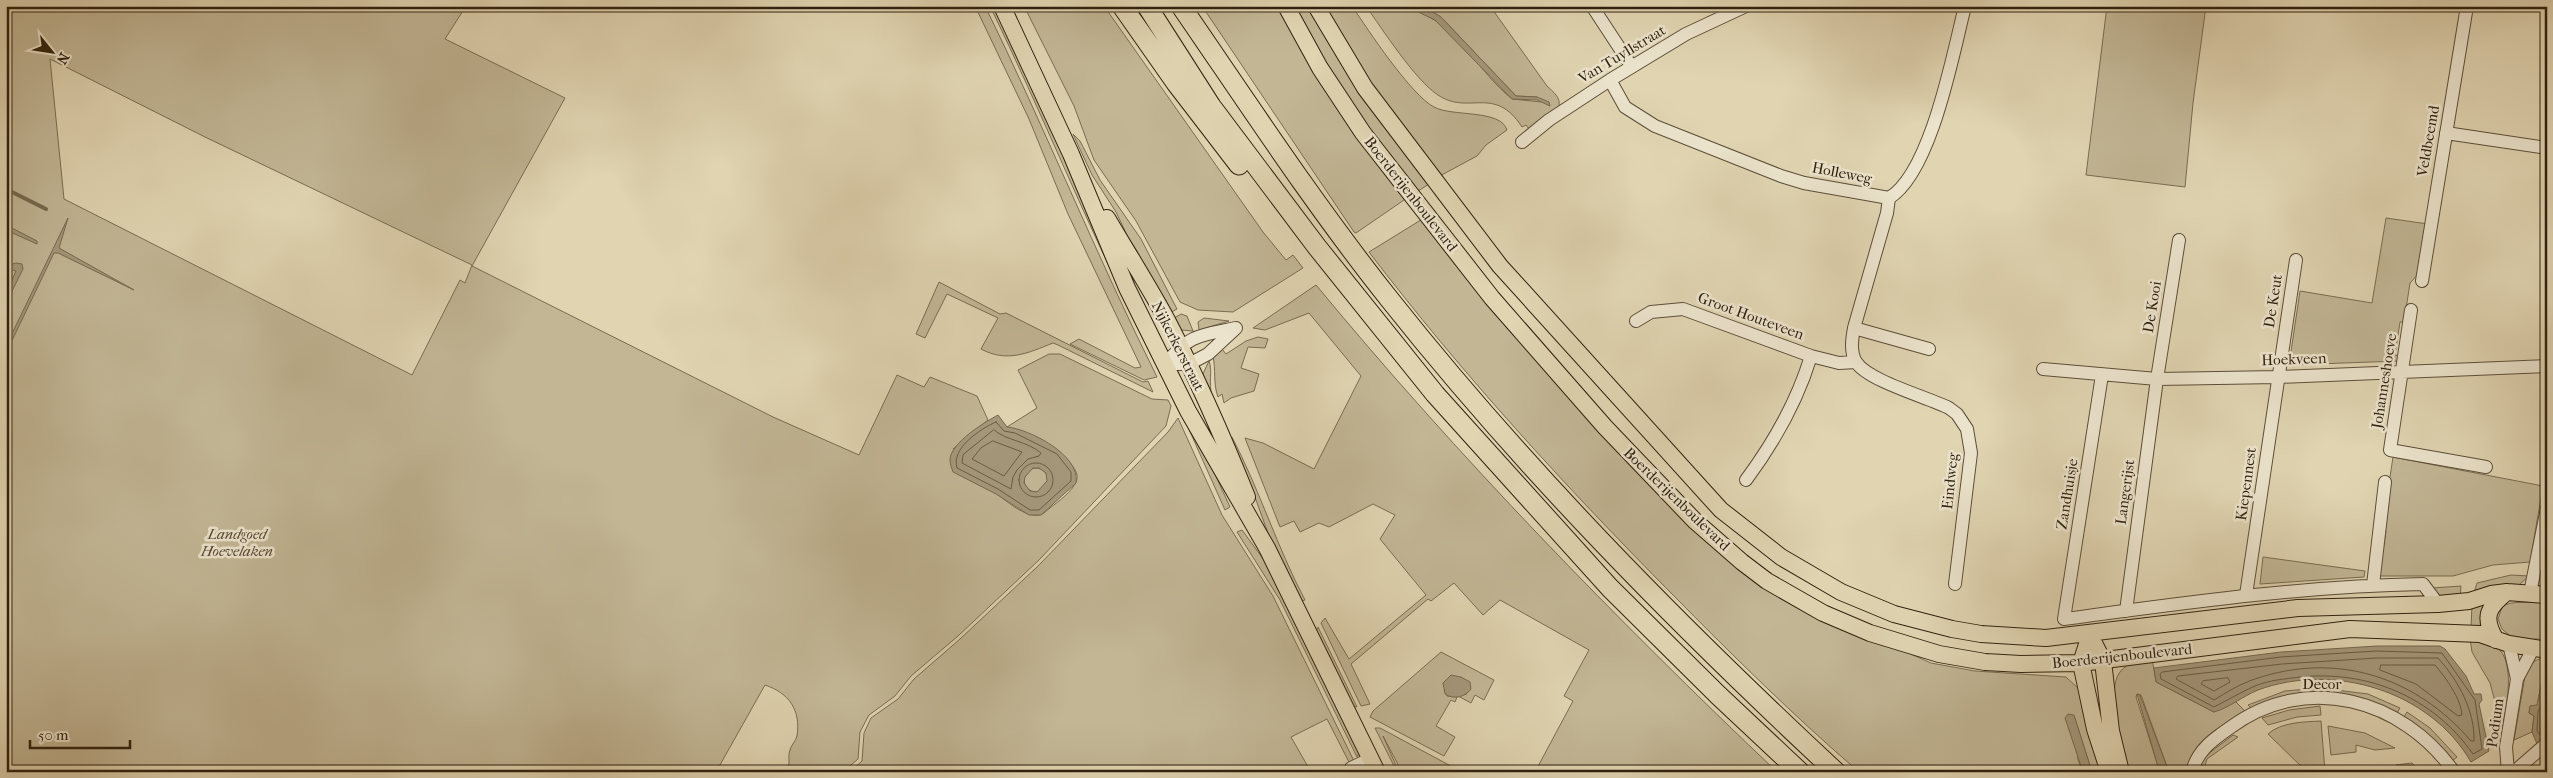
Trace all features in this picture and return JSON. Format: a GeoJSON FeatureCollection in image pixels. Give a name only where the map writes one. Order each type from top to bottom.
{"type":"FeatureCollection","features":[{"type":"Feature","properties":{"kind":"highway"},"geometry":{"type":"LineString","coordinates":[[1122,6],[1176,84],[1308,254],[1370,314]]}},
{"type":"Feature","properties":{"kind":"highway"},"geometry":{"type":"LineString","coordinates":[[1147,6],[1211,106],[1370,314],[1479,445],[1610,588],[1718,695],[1800,772]]}},
{"type":"Feature","properties":{"kind":"highway"},"geometry":{"type":"LineString","coordinates":[[1181,6],[1337,232],[1392,302],[1482,408],[1626,569],[1734,677],[1836,772]]}},
{"type":"Feature","properties":{"kind":"main road","name":"Nijkerkerstraat"},"geometry":{"type":"LineString","coordinates":[[1002,6],[1071,154],[1127,288],[1188,411],[1267,548],[1374,765]]}},
{"type":"Feature","properties":{"kind":"main road","name":"Boerderijenboulevard"},"geometry":{"type":"LineString","coordinates":[[1286,6],[1340,100],[1410,194],[1498,306],[1604,427],[1695,521],[1768,581],[1808,605],[1850,626],[1930,652],[1985,662],[2081,664],[2350,629],[2467,633],[2542,649]]}},
{"type":"Feature","properties":{"kind":"main road","name":"Boerderijenboulevard"},"geometry":{"type":"LineString","coordinates":[[1316,6],[1365,88],[1500,266],[1721,510],[1781,557],[1841,592],[1916,621],[1962,631],[2014,637],[2046,638],[2090,635],[2298,608],[2438,604],[2469,601],[2490,594],[2507,592],[2547,595]]}},
{"type":"Feature","properties":{"kind":"main road","name":"Nijkerkerstraat"},"geometry":{"type":"LineString","coordinates":[[1071,154],[1189,364],[1222,433],[1267,548]]}},
{"type":"Feature","properties":{"kind":"main road"},"geometry":{"type":"LineString","coordinates":[[2502,642],[2488,625],[2489,612],[2493,603],[2507,592]]}},
{"type":"Feature","properties":{"kind":"main road"},"geometry":{"type":"LineString","coordinates":[[2090,635],[2103,660],[2111,731],[2121,772]]}},
{"type":"Feature","properties":{"kind":"main road"},"geometry":{"type":"LineString","coordinates":[[2090,635],[2081,664],[2091,714],[2109,772]]}},
{"type":"Feature","properties":{"kind":"street"},"geometry":{"type":"LineString","coordinates":[[1592,6],[1632,67]]}},
{"type":"Feature","properties":{"kind":"street","name":"Holleweg"},"geometry":{"type":"LineString","coordinates":[[1610,80],[1625,107],[1655,126],[1781,176],[1889,198],[1902,187],[1928,144],[1965,6]]}},
{"type":"Feature","properties":{"kind":"street","name":"Veldbeemd"},"geometry":{"type":"LineString","coordinates":[[2422,281],[2467,6]]}},
{"type":"Feature","properties":{"kind":"street","name":"Van Tuyllstraat"},"geometry":{"type":"LineString","coordinates":[[1522,142],[1549,120],[1610,80],[1686,34],[1743,7]]}},
{"type":"Feature","properties":{"kind":"street"},"geometry":{"type":"LineString","coordinates":[[2446,133],[2547,148]]}},
{"type":"Feature","properties":{"kind":"street"},"geometry":{"type":"LineString","coordinates":[[1856,362],[1852,347],[1854,328],[1887,213],[1889,198]]}},
{"type":"Feature","properties":{"kind":"street","name":"De Kooi"},"geometry":{"type":"LineString","coordinates":[[2157,379],[2179,240]]}},
{"type":"Feature","properties":{"kind":"street","name":"De Keut"},"geometry":{"type":"LineString","coordinates":[[2278,377],[2296,260]]}},
{"type":"Feature","properties":{"kind":"street","name":"Groot Houteveen"},"geometry":{"type":"LineString","coordinates":[[1636,321],[1651,312],[1683,309],[1811,356],[1839,363],[1856,362]]}},
{"type":"Feature","properties":{"kind":"street","name":"Johanneshoeve"},"geometry":{"type":"LineString","coordinates":[[2411,310],[2390,450],[2486,467]]}},
{"type":"Feature","properties":{"kind":"street"},"geometry":{"type":"LineString","coordinates":[[1236,328],[1208,354],[1189,364],[1166,364],[1179,346],[1199,335],[1236,328]]}},
{"type":"Feature","properties":{"kind":"street"},"geometry":{"type":"LineString","coordinates":[[1854,328],[1929,349]]}},
{"type":"Feature","properties":{"kind":"street"},"geometry":{"type":"LineString","coordinates":[[1746,480],[1768,449],[1791,410],[1811,356]]}},
{"type":"Feature","properties":{"kind":"street","name":"Eindweg"},"geometry":{"type":"LineString","coordinates":[[1856,362],[1866,372],[1875,377],[1949,408],[1957,414],[1967,429],[1971,453],[1955,584]]}},
{"type":"Feature","properties":{"kind":"street","name":"Hoekveen"},"geometry":{"type":"LineString","coordinates":[[2043,369],[2157,379],[2278,377],[2547,366]]}},
{"type":"Feature","properties":{"kind":"street","name":"Zandhuisje"},"geometry":{"type":"LineString","coordinates":[[2102,375],[2064,619],[2126,611]]}},
{"type":"Feature","properties":{"kind":"street","name":"Kiepennest"},"geometry":{"type":"LineString","coordinates":[[2246,595],[2278,377]]}},
{"type":"Feature","properties":{"kind":"street","name":"Langerijst"},"geometry":{"type":"LineString","coordinates":[[2126,611],[2157,379]]}},
{"type":"Feature","properties":{"kind":"street"},"geometry":{"type":"LineString","coordinates":[[2373,585],[2385,482]]}},
{"type":"Feature","properties":{"kind":"street"},"geometry":{"type":"LineString","coordinates":[[2530,593],[2536,573],[2547,508]]}},
{"type":"Feature","properties":{"kind":"street"},"geometry":{"type":"LineString","coordinates":[[2126,611],[2246,595],[2373,585],[2422,584],[2438,604]]}},
{"type":"Feature","properties":{"kind":"street","name":"Podium"},"geometry":{"type":"LineString","coordinates":[[2502,642],[2517,678],[2506,747],[2508,772]]}},
{"type":"Feature","properties":{"kind":"street","name":"Podium"},"geometry":{"type":"LineString","coordinates":[[2517,678],[2542,649]]}},
{"type":"Feature","properties":{"kind":"street","name":"Decor"},"geometry":{"type":"LineString","coordinates":[[2192,772],[2196,759],[2203,749],[2235,724],[2252,714],[2282,703],[2324,698],[2359,702],[2399,719],[2434,745],[2454,772]]}},
{"type":"Feature","properties":{"kind":"street"},"geometry":{"type":"LineString","coordinates":[[2514,772],[2547,743]]}},
{"type":"Feature","properties":{"kind":"street"},"geometry":{"type":"LineString","coordinates":[[1351,768],[1374,765]]}},
{"type":"Feature","properties":{"kind":"green space","name":"Landgoed Hoevelaken"},"geometry":{"type":"Polygon","coordinates":[[[6,6],[466,6],[445,39],[565,98],[472,266],[773,417],[859,455],[897,375],[924,387],[930,377],[977,396],[988,420],[953,449],[1009,504],[1023,512],[1034,515],[1044,513],[1065,496],[1075,484],[1077,475],[1073,467],[1064,458],[1039,442],[1007,427],[1037,408],[1018,370],[1049,354],[1060,354],[1152,399],[1168,400],[1171,406],[1166,426],[1039,560],[958,636],[911,676],[895,696],[869,715],[860,732],[858,759],[843,772],[785,772],[788,766],[789,753],[797,736],[797,718],[792,704],[787,698],[765,685],[716,772],[6,772],[6,6]],[[50,59],[64,199],[412,375],[460,280],[465,283],[472,265],[205,137],[50,59]]]}},
{"type":"Feature","properties":{"kind":"green space"},"geometry":{"type":"Polygon","coordinates":[[[975,6],[985,6],[1157,377],[1144,380],[1070,344],[1079,339],[1135,368],[1141,367],[1068,214],[1029,119],[975,6]]]}},
{"type":"Feature","properties":{"kind":"green space"},"geometry":{"type":"Polygon","coordinates":[[[990,6],[994,6],[1043,107],[1139,329],[1028,87],[990,6]]]}},
{"type":"Feature","properties":{"kind":"green space"},"geometry":{"type":"Polygon","coordinates":[[[1024,6],[1104,6],[1263,232],[1286,260],[1293,255],[1303,268],[1233,312],[1198,310],[1180,302],[1136,221],[1094,160],[1074,106],[1024,6]]]}},
{"type":"Feature","properties":{"kind":"green space"},"geometry":{"type":"Polygon","coordinates":[[[1202,6],[1283,6],[1407,196],[1404,200],[1356,233],[1354,232],[1202,6]]]}},
{"type":"Feature","properties":{"kind":"green space"},"geometry":{"type":"Polygon","coordinates":[[[1290,6],[1312,6],[1429,184],[1415,193],[1366,131],[1290,6]]]}},
{"type":"Feature","properties":{"kind":"green space"},"geometry":{"type":"Polygon","coordinates":[[[1320,6],[1352,6],[1402,76],[1414,90],[1434,107],[1496,119],[1503,123],[1507,130],[1486,145],[1477,156],[1436,178],[1387,114],[1320,6]]]}},
{"type":"Feature","properties":{"kind":"green space"},"geometry":{"type":"Polygon","coordinates":[[[1366,6],[1407,8],[1428,16],[1454,37],[1488,76],[1512,99],[1541,102],[1537,97],[1516,96],[1441,17],[1422,6],[1490,6],[1547,86],[1556,95],[1559,100],[1559,107],[1529,129],[1526,125],[1522,127],[1512,114],[1501,107],[1491,104],[1449,101],[1429,88],[1410,67],[1366,6]]]}},
{"type":"Feature","properties":{"kind":"green space"},"geometry":{"type":"Polygon","coordinates":[[[2107,6],[2206,6],[2193,103],[2185,187],[2086,175],[2107,6]]]}},
{"type":"Feature","properties":{"kind":"green space"},"geometry":{"type":"Polygon","coordinates":[[[1073,134],[1080,141],[1100,180],[1141,239],[1177,309],[1168,314],[1147,277],[1116,212],[1092,175],[1073,134]]]}},
{"type":"Feature","properties":{"kind":"green space"},"geometry":{"type":"Polygon","coordinates":[[[1424,218],[1715,544],[1888,644],[1931,663],[1975,671],[2066,677],[2080,690],[2105,772],[2092,772],[2074,716],[2078,760],[2083,772],[1859,772],[1741,663],[1593,513],[1515,428],[1441,342],[1369,252],[1424,218]]]}},
{"type":"Feature","properties":{"kind":"green space"},"geometry":{"type":"Polygon","coordinates":[[[2386,218],[2428,224],[2421,271],[2410,283],[2404,322],[2400,322],[2395,355],[2399,356],[2398,361],[2289,365],[2300,291],[2372,303],[2386,218]]]}},
{"type":"Feature","properties":{"kind":"green space"},"geometry":{"type":"Polygon","coordinates":[[[939,282],[1000,314],[1006,313],[1143,382],[1148,381],[1153,392],[1053,343],[1026,353],[1009,356],[981,349],[998,318],[947,294],[925,338],[916,334],[939,282]]]}},
{"type":"Feature","properties":{"kind":"green space"},"geometry":{"type":"Polygon","coordinates":[[[1316,285],[1370,349],[1539,536],[1777,772],[1535,772],[1573,701],[1564,696],[1589,650],[1500,600],[1483,615],[1454,583],[1431,601],[1428,599],[1351,664],[1370,704],[1361,706],[1321,623],[1325,618],[1349,659],[1426,595],[1380,539],[1395,515],[1373,504],[1329,527],[1319,523],[1300,532],[1294,521],[1280,527],[1245,438],[1263,443],[1314,469],[1361,376],[1309,313],[1265,330],[1253,328],[1316,285]]]}},
{"type":"Feature","properties":{"kind":"green space"},"geometry":{"type":"Polygon","coordinates":[[[1181,314],[1187,316],[1193,331],[1181,330],[1171,320],[1181,314]]]}},
{"type":"Feature","properties":{"kind":"green space"},"geometry":{"type":"Polygon","coordinates":[[[1204,318],[1229,321],[1199,330],[1198,322],[1204,318]]]}},
{"type":"Feature","properties":{"kind":"green space"},"geometry":{"type":"Polygon","coordinates":[[[1258,337],[1268,339],[1265,348],[1248,347],[1241,368],[1259,374],[1254,391],[1231,398],[1224,403],[1222,394],[1218,397],[1216,392],[1213,356],[1221,348],[1226,354],[1246,341],[1258,337]]]}},
{"type":"Feature","properties":{"kind":"green space"},"geometry":{"type":"Polygon","coordinates":[[[1209,361],[1211,369],[1210,386],[1212,395],[1202,376],[1209,361]]]}},
{"type":"Feature","properties":{"kind":"green space"},"geometry":{"type":"Polygon","coordinates":[[[1183,416],[1208,459],[1230,507],[1225,510],[1183,416]]]}},
{"type":"Feature","properties":{"kind":"green space"},"geometry":{"type":"Polygon","coordinates":[[[1178,418],[1222,515],[1273,596],[1354,761],[1350,764],[1327,719],[1291,737],[1311,772],[850,772],[862,761],[864,733],[871,718],[898,699],[914,679],[1038,566],[1168,432],[1178,418]]]}},
{"type":"Feature","properties":{"kind":"green space"},"geometry":{"type":"Polygon","coordinates":[[[1232,437],[1305,600],[1301,601],[1269,536],[1251,486],[1229,439],[1232,437]]]}},
{"type":"Feature","properties":{"kind":"green space"},"geometry":{"type":"Polygon","coordinates":[[[2393,457],[2543,486],[2530,562],[2493,565],[2453,576],[2379,576],[2386,531],[2382,530],[2393,457]]]}},
{"type":"Feature","properties":{"kind":"green space"},"geometry":{"type":"Polygon","coordinates":[[[1036,468],[1044,472],[1048,480],[1044,488],[1036,492],[1028,488],[1024,480],[1028,472],[1036,468]]]}},
{"type":"Feature","properties":{"kind":"green space"},"geometry":{"type":"Polygon","coordinates":[[[1242,530],[1264,560],[1359,753],[1357,757],[1280,600],[1237,532],[1242,530]]]}},
{"type":"Feature","properties":{"kind":"green space"},"geometry":{"type":"Polygon","coordinates":[[[2263,557],[2365,571],[2364,577],[2260,584],[2263,557]]]}},
{"type":"Feature","properties":{"kind":"green space"},"geometry":{"type":"Polygon","coordinates":[[[2511,575],[2529,576],[2519,585],[2473,596],[2477,583],[2511,575]]]}},
{"type":"Feature","properties":{"kind":"green space"},"geometry":{"type":"Polygon","coordinates":[[[2461,586],[2460,599],[2443,599],[2432,588],[2461,586]]]}},
{"type":"Feature","properties":{"kind":"green space"},"geometry":{"type":"Polygon","coordinates":[[[2484,600],[2484,628],[2471,629],[2472,604],[2484,600]]]}},
{"type":"Feature","properties":{"kind":"green space"},"geometry":{"type":"Polygon","coordinates":[[[2547,601],[2547,640],[2516,641],[2502,629],[2498,619],[2502,607],[2511,603],[2547,601]]]}},
{"type":"Feature","properties":{"kind":"green space"},"geometry":{"type":"Polygon","coordinates":[[[1318,627],[1357,707],[1353,706],[1316,632],[1318,627]]]}},
{"type":"Feature","properties":{"kind":"green space"},"geometry":{"type":"Polygon","coordinates":[[[2470,638],[2496,647],[2502,653],[2506,662],[2508,697],[2502,727],[2490,683],[2472,652],[2470,638]]]}},
{"type":"Feature","properties":{"kind":"green space"},"geometry":{"type":"Polygon","coordinates":[[[1441,652],[1494,680],[1484,700],[1475,695],[1471,703],[1458,696],[1467,694],[1451,675],[1443,683],[1447,696],[1457,697],[1455,702],[1451,700],[1436,726],[1455,737],[1444,756],[1370,717],[1373,711],[1441,652]]]}},
{"type":"Feature","properties":{"kind":"green space"},"geometry":{"type":"Polygon","coordinates":[[[2547,656],[2547,676],[2542,681],[2537,706],[2530,707],[2529,713],[2534,716],[2532,732],[2514,740],[2525,676],[2532,662],[2547,656]]]}},
{"type":"Feature","properties":{"kind":"green space"},"geometry":{"type":"Polygon","coordinates":[[[2152,658],[2156,682],[2214,712],[2235,701],[2246,712],[2208,735],[2194,751],[2188,772],[2169,772],[2141,695],[2137,694],[2136,697],[2160,772],[2128,772],[2116,721],[2114,692],[2116,681],[2120,672],[2126,666],[2152,658]]]}},
{"type":"Feature","properties":{"kind":"green space"},"geometry":{"type":"Polygon","coordinates":[[[2319,688],[2319,694],[2252,709],[2248,705],[2285,691],[2319,688]]]}},
{"type":"Feature","properties":{"kind":"green space"},"geometry":{"type":"Polygon","coordinates":[[[2327,689],[2368,694],[2400,708],[2397,713],[2386,707],[2327,693],[2327,689]]]}},
{"type":"Feature","properties":{"kind":"green space"},"geometry":{"type":"Polygon","coordinates":[[[2320,706],[2321,715],[2297,717],[2268,725],[2262,718],[2289,710],[2320,706]]]}},
{"type":"Feature","properties":{"kind":"green space"},"geometry":{"type":"Polygon","coordinates":[[[2407,712],[2430,728],[2457,757],[2452,761],[2430,736],[2404,717],[2407,712]]]}},
{"type":"Feature","properties":{"kind":"green space"},"geometry":{"type":"Polygon","coordinates":[[[2321,721],[2325,772],[2307,772],[2268,734],[2286,725],[2321,721]]]}},
{"type":"Feature","properties":{"kind":"green space"},"geometry":{"type":"Polygon","coordinates":[[[2328,726],[2365,733],[2395,748],[2375,750],[2356,745],[2356,752],[2331,755],[2328,726]]]}},
{"type":"Feature","properties":{"kind":"green space"},"geometry":{"type":"Polygon","coordinates":[[[1375,728],[1380,728],[1462,772],[1402,772],[1383,736],[1399,772],[1397,772],[1375,728]]]}},
{"type":"Feature","properties":{"kind":"green space"},"geometry":{"type":"Polygon","coordinates":[[[2233,735],[2238,737],[2207,759],[2203,772],[2197,772],[2204,757],[2233,735]]]}},
{"type":"Feature","properties":{"kind":"green space"},"geometry":{"type":"Polygon","coordinates":[[[2412,763],[2420,772],[2397,772],[2396,765],[2412,763]]]}},
{"type":"Feature","properties":{"kind":"water"},"geometry":{"type":"Polygon","coordinates":[[[1389,6],[1422,6],[1441,17],[1516,96],[1537,97],[1549,102],[1550,106],[1537,100],[1512,99],[1435,20],[1410,8],[1389,6]]]}},
{"type":"Feature","properties":{"kind":"water"},"geometry":{"type":"Polygon","coordinates":[[[68,218],[59,248],[134,290],[58,253],[54,253],[6,353],[6,346],[68,218]]]}},
{"type":"Feature","properties":{"kind":"water"},"geometry":{"type":"Polygon","coordinates":[[[6,225],[37,241],[37,244],[6,230],[6,225]]]}},
{"type":"Feature","properties":{"kind":"water"},"geometry":{"type":"Polygon","coordinates":[[[16,263],[22,264],[23,269],[6,303],[6,293],[16,271],[6,272],[6,266],[16,263]]]}},
{"type":"Feature","properties":{"kind":"water"},"geometry":{"type":"Polygon","coordinates":[[[998,415],[1007,427],[1028,433],[1052,445],[1070,463],[1075,473],[1076,483],[1041,515],[1029,515],[996,494],[953,472],[950,460],[956,447],[969,434],[998,415]],[[1033,468],[1025,477],[1024,483],[1030,491],[1037,492],[1047,481],[1046,473],[1039,468],[1033,468]]]}},
{"type":"Feature","properties":{"kind":"water"},"geometry":{"type":"Polygon","coordinates":[[[2377,646],[2440,646],[2445,649],[2466,676],[2474,694],[2481,694],[2482,700],[2479,704],[2489,751],[2471,762],[2453,737],[2431,717],[2406,701],[2378,689],[2348,682],[2318,679],[2287,682],[2258,690],[2214,712],[2156,682],[2154,668],[2281,652],[2377,646]]]}},
{"type":"Feature","properties":{"kind":"water"},"geometry":{"type":"Polygon","coordinates":[[[1451,675],[1461,677],[1470,682],[1471,689],[1459,697],[1445,694],[1443,683],[1451,675]]]}},
{"type":"Feature","properties":{"kind":"water"},"geometry":{"type":"Polygon","coordinates":[[[2547,676],[2547,735],[2537,744],[2532,732],[2534,716],[2529,713],[2530,706],[2537,705],[2542,681],[2547,676]]]}},
{"type":"Feature","properties":{"kind":"water"},"geometry":{"type":"Polygon","coordinates":[[[2137,694],[2140,695],[2169,772],[2160,772],[2137,694]]]}},
{"type":"Feature","properties":{"kind":"water"},"geometry":{"type":"Polygon","coordinates":[[[2068,714],[2074,715],[2092,772],[2083,772],[2065,718],[2068,714]]]}},
{"type":"Feature","properties":{"kind":"waterway"},"geometry":{"type":"LineString","coordinates":[[6,189],[46,209]]}}]}
